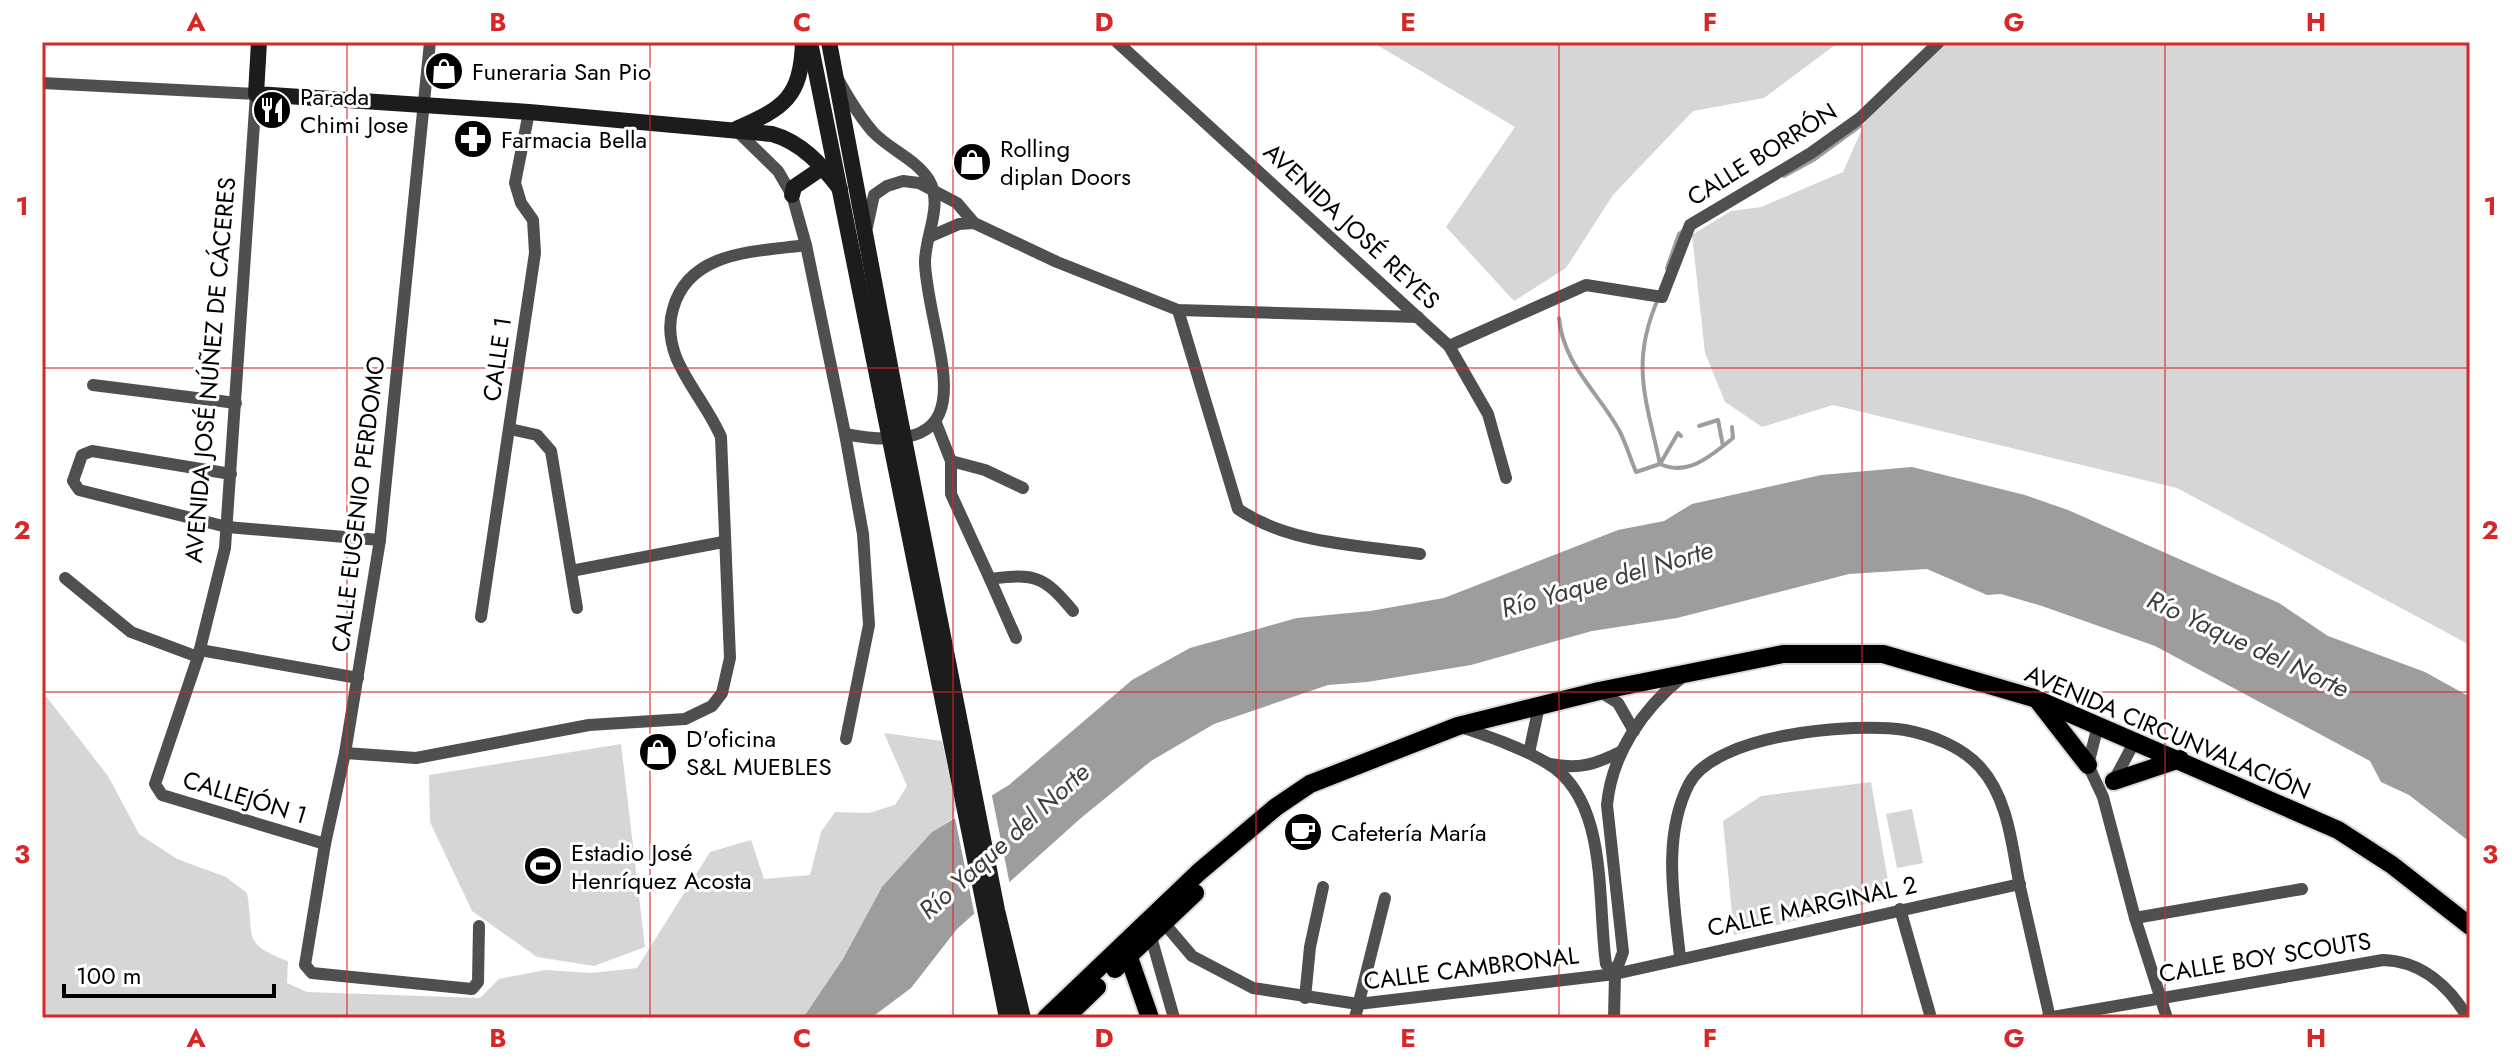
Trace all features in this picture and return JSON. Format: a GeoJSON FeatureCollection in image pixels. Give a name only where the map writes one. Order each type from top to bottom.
{"type":"FeatureCollection","features":[{"type":"Feature","properties":{"kind":"main road","name":"AVENIDA JOSÉ NÚÑEZ DE CÁCERES"},"geometry":{"type":"LineString","coordinates":[[256,94],[259,42]]}},
{"type":"Feature","properties":{"kind":"main road"},"geometry":{"type":"LineString","coordinates":[[735,129],[786,103],[798,85],[803,42]]}},
{"type":"Feature","properties":{"kind":"main road"},"geometry":{"type":"LineString","coordinates":[[810,42],[1023,1018]]}},
{"type":"Feature","properties":{"kind":"main road"},"geometry":{"type":"LineString","coordinates":[[829,42],[867,227],[890,404],[1007,1018]]}},
{"type":"Feature","properties":{"kind":"main road"},"geometry":{"type":"LineString","coordinates":[[256,94],[735,129],[789,139],[840,189]]}},
{"type":"Feature","properties":{"kind":"main road"},"geometry":{"type":"LineString","coordinates":[[792,195],[794,187],[822,168]]}},
{"type":"Feature","properties":{"kind":"main road","name":"AVENIDA CIRCUNVALACIÓN"},"geometry":{"type":"LineString","coordinates":[[1065,1018],[1199,872],[1276,807],[1310,784],[1458,726],[1689,671],[1783,654],[1883,654],[2034,698],[2136,739],[2338,830],[2392,865],[2470,926]]}},
{"type":"Feature","properties":{"kind":"main road"},"geometry":{"type":"LineString","coordinates":[[2034,698],[2088,765]]}},
{"type":"Feature","properties":{"kind":"main road"},"geometry":{"type":"LineString","coordinates":[[2108,789],[2180,759]]}},
{"type":"Feature","properties":{"kind":"main road","name":"AVENIDA CIRCUNVALACIÓN"},"geometry":{"type":"LineString","coordinates":[[1046,1018],[1127,950],[1158,930],[1208,879],[1284,815],[1355,768]]}},
{"type":"Feature","properties":{"kind":"main road"},"geometry":{"type":"LineString","coordinates":[[1127,950],[1150,1018]]}},
{"type":"Feature","properties":{"kind":"street","name":"CALLE EUGENIO PERDOMO"},"geometry":{"type":"LineString","coordinates":[[430,42],[380,540],[345,753],[325,844],[306,968],[312,973],[472,989],[478,982],[479,926]]}},
{"type":"Feature","properties":{"kind":"street","name":"AVENIDA JOSÉ REYES"},"geometry":{"type":"LineString","coordinates":[[1117,42],[1449,346],[1488,414],[1506,478]]}},
{"type":"Feature","properties":{"kind":"street","name":"CALLE BORRÓN"},"geometry":{"type":"LineString","coordinates":[[1449,346],[1586,285],[1662,297],[1690,225],[1811,153],[1860,118],[1904,80],[1939,42]]}},
{"type":"Feature","properties":{"kind":"street"},"geometry":{"type":"LineString","coordinates":[[835,75],[874,132],[919,168],[934,191],[925,260],[946,381],[945,403],[936,423],[917,434],[877,440],[845,434]]}},
{"type":"Feature","properties":{"kind":"street"},"geometry":{"type":"LineString","coordinates":[[42,83],[256,94]]}},
{"type":"Feature","properties":{"kind":"street","name":"AVENIDA JOSÉ NÚÑEZ DE CÁCERES"},"geometry":{"type":"LineString","coordinates":[[156,788],[199,654],[225,548],[256,94]]}},
{"type":"Feature","properties":{"kind":"street","name":"CALLE 1"},"geometry":{"type":"LineString","coordinates":[[481,617],[535,253],[533,220],[521,203],[515,183],[529,112]]}},
{"type":"Feature","properties":{"kind":"street"},"geometry":{"type":"LineString","coordinates":[[735,129],[778,171],[792,195],[806,245],[845,434],[863,534],[869,625],[846,739]]}},
{"type":"Feature","properties":{"kind":"street"},"geometry":{"type":"LineString","coordinates":[[867,227],[874,195],[887,186],[903,181],[919,183],[957,203],[974,223],[1057,262],[1178,310],[1418,317]]}},
{"type":"Feature","properties":{"kind":"street"},"geometry":{"type":"LineString","coordinates":[[929,237],[959,224],[974,223]]}},
{"type":"Feature","properties":{"kind":"street"},"geometry":{"type":"LineString","coordinates":[[345,753],[416,758],[589,725],[671,721],[698,715],[712,706],[722,693],[728,676],[721,437],[708,408],[677,361],[670,342],[670,317],[678,289],[692,273],[715,260],[806,245]]}},
{"type":"Feature","properties":{"kind":"street"},"geometry":{"type":"LineString","coordinates":[[1178,310],[1238,509],[1258,523],[1293,535],[1420,554]]}},
{"type":"Feature","properties":{"kind":"street"},"geometry":{"type":"LineString","coordinates":[[93,385],[236,403]]}},
{"type":"Feature","properties":{"kind":"street"},"geometry":{"type":"LineString","coordinates":[[936,423],[951,461],[951,494],[1016,638]]}},
{"type":"Feature","properties":{"kind":"street"},"geometry":{"type":"LineString","coordinates":[[510,429],[537,435],[551,451],[577,608]]}},
{"type":"Feature","properties":{"kind":"street"},"geometry":{"type":"LineString","coordinates":[[231,474],[92,451],[82,455],[73,481],[79,490],[227,527],[380,540]]}},
{"type":"Feature","properties":{"kind":"street"},"geometry":{"type":"LineString","coordinates":[[951,461],[985,470],[1023,488]]}},
{"type":"Feature","properties":{"kind":"street"},"geometry":{"type":"LineString","coordinates":[[571,571],[723,542]]}},
{"type":"Feature","properties":{"kind":"street"},"geometry":{"type":"LineString","coordinates":[[990,579],[1038,577],[1053,587],[1073,611]]}},
{"type":"Feature","properties":{"kind":"street"},"geometry":{"type":"LineString","coordinates":[[65,578],[131,632],[199,654],[358,678]]}},
{"type":"Feature","properties":{"kind":"street"},"geometry":{"type":"LineString","coordinates":[[1614,1018],[1615,974],[1623,952],[1607,805],[1609,783],[1622,751],[1657,698],[1689,671]]}},
{"type":"Feature","properties":{"kind":"street"},"geometry":{"type":"LineString","coordinates":[[1599,691],[1618,703],[1634,731]]}},
{"type":"Feature","properties":{"kind":"street"},"geometry":{"type":"LineString","coordinates":[[1529,753],[1539,706]]}},
{"type":"Feature","properties":{"kind":"street"},"geometry":{"type":"LineString","coordinates":[[2098,725],[2088,765],[2108,789],[2135,918],[2167,1018]]}},
{"type":"Feature","properties":{"kind":"street"},"geometry":{"type":"LineString","coordinates":[[1458,726],[1529,753],[1550,764],[1572,784],[1588,810],[1606,964],[1615,974]]}},
{"type":"Feature","properties":{"kind":"street"},"geometry":{"type":"LineString","coordinates":[[1680,957],[1672,851],[1676,813],[1691,780],[1715,758],[1741,745],[1800,734],[1905,730],[1952,745],[1981,768],[1998,797],[2011,835],[2049,1018]]}},
{"type":"Feature","properties":{"kind":"street"},"geometry":{"type":"LineString","coordinates":[[2108,789],[2136,739]]}},
{"type":"Feature","properties":{"kind":"street"},"geometry":{"type":"LineString","coordinates":[[1550,764],[1574,769],[1590,766],[1622,751]]}},
{"type":"Feature","properties":{"kind":"street","name":"CALLEJÓN 1"},"geometry":{"type":"LineString","coordinates":[[156,788],[162,795],[325,844]]}},
{"type":"Feature","properties":{"kind":"street","name":"CALLE MARGINAL 2"},"geometry":{"type":"LineString","coordinates":[[1615,974],[1680,957],[2020,884]]}},
{"type":"Feature","properties":{"kind":"street"},"geometry":{"type":"LineString","coordinates":[[1305,998],[1310,947],[1323,887]]}},
{"type":"Feature","properties":{"kind":"street"},"geometry":{"type":"LineString","coordinates":[[2135,918],[2302,889]]}},
{"type":"Feature","properties":{"kind":"street"},"geometry":{"type":"LineString","coordinates":[[1355,1018],[1385,898]]}},
{"type":"Feature","properties":{"kind":"street"},"geometry":{"type":"LineString","coordinates":[[1900,909],[1931,1018]]}},
{"type":"Feature","properties":{"kind":"street"},"geometry":{"type":"LineString","coordinates":[[1158,930],[1174,1018]]}},
{"type":"Feature","properties":{"kind":"street","name":"CALLE CAMBRONAL"},"geometry":{"type":"LineString","coordinates":[[1158,930],[1192,956],[1253,988],[1358,1004],[1615,974]]}},
{"type":"Feature","properties":{"kind":"street","name":"CALLE BOY SCOUTS"},"geometry":{"type":"LineString","coordinates":[[2049,1018],[2345,965],[2405,961],[2426,972],[2448,990],[2468,1018]]}},
{"type":"Feature","properties":{"kind":"shaded area"},"geometry":{"type":"Polygon","coordinates":[[[1372,42],[1839,42],[1764,98],[1693,111],[1613,195],[1566,268],[1514,301],[1446,227],[1515,127],[1372,42]]]}},
{"type":"Feature","properties":{"kind":"shaded area"},"geometry":{"type":"Polygon","coordinates":[[[1944,42],[2470,42],[2470,645],[2177,488],[1833,405],[1762,427],[1725,402],[1705,353],[1692,235],[1731,211],[1761,207],[1843,172],[1866,120],[1944,42]]]}},
{"type":"Feature","properties":{"kind":"shaded area"},"geometry":{"type":"Polygon","coordinates":[[[42,691],[108,776],[139,834],[177,859],[226,877],[247,893],[252,937],[262,949],[288,961],[287,983],[307,992],[480,998],[499,979],[545,970],[591,973],[637,968],[710,852],[751,840],[764,879],[810,875],[821,832],[835,812],[869,813],[895,805],[907,786],[884,733],[942,741],[956,804],[955,817],[932,832],[803,1018],[42,1018],[42,691]]]}},
{"type":"Feature","properties":{"kind":"shaded area","name":"Estadio José Henríquez Acosta"},"geometry":{"type":"Polygon","coordinates":[[[621,744],[645,947],[594,966],[537,957],[472,911],[430,822],[429,775],[621,744]]]}},
{"type":"Feature","properties":{"kind":"shaded area"},"geometry":{"type":"Polygon","coordinates":[[[1871,782],[1891,898],[1734,935],[1723,821],[1761,796],[1871,782]]]}},
{"type":"Feature","properties":{"kind":"shaded area"},"geometry":{"type":"Polygon","coordinates":[[[1912,809],[1923,863],[1897,868],[1886,814],[1912,809]]]}},
{"type":"Feature","properties":{"kind":"water","name":"Río Yaque del Norte"},"geometry":{"type":"Polygon","coordinates":[[[1912,467],[2025,495],[2068,510],[2279,603],[2328,636],[2425,672],[2470,697],[2470,842],[2409,795],[2381,782],[2370,761],[2155,646],[2042,606],[2001,594],[1987,595],[1927,569],[1849,574],[1677,618],[1592,631],[1471,665],[1367,682],[1328,685],[1214,724],[1151,761],[1081,818],[957,929],[911,988],[871,1018],[803,1018],[843,959],[882,887],[932,832],[1009,785],[1132,680],[1190,648],[1297,618],[1370,611],[1444,598],[1618,530],[1664,521],[1692,504],[1821,475],[1912,467]]]}},
{"type":"Feature","properties":{"kind":"pier"},"geometry":{"type":"Polygon","coordinates":[[[991,791],[1010,885],[975,917],[954,813],[991,791]]]}},
{"type":"Feature","properties":{"kind":"waterway"},"geometry":{"type":"LineString","coordinates":[[1784,176],[1815,159],[1860,126]]}},
{"type":"Feature","properties":{"kind":"waterway"},"geometry":{"type":"LineString","coordinates":[[1667,268],[1679,234],[1685,230]]}},
{"type":"Feature","properties":{"kind":"waterway"},"geometry":{"type":"LineString","coordinates":[[1658,299],[1645,343],[1643,381],[1660,464]]}},
{"type":"Feature","properties":{"kind":"waterway"},"geometry":{"type":"LineString","coordinates":[[1559,318],[1567,350],[1619,430],[1636,472],[1660,464],[1678,433],[1681,436]]}},
{"type":"Feature","properties":{"kind":"waterway"},"geometry":{"type":"LineString","coordinates":[[1699,426],[1718,420],[1723,446]]}},
{"type":"Feature","properties":{"kind":"waterway"},"geometry":{"type":"LineString","coordinates":[[1660,464],[1680,468],[1699,462],[1733,438],[1732,427]]}},
{"type":"Feature","properties":{"kind":"place","name":"Funeraria San Pio"},"geometry":{"type":"Point","coordinates":[444,71]}},
{"type":"Feature","properties":{"kind":"place","name":"Parada Chimi Jose"},"geometry":{"type":"Point","coordinates":[272,110]}},
{"type":"Feature","properties":{"kind":"place","name":"Farmacia Bella"},"geometry":{"type":"Point","coordinates":[473,139]}},
{"type":"Feature","properties":{"kind":"place","name":"Rolling diplan Doors"},"geometry":{"type":"Point","coordinates":[972,162]}},
{"type":"Feature","properties":{"kind":"place","name":"D'oficina S&L MUEBLES"},"geometry":{"type":"Point","coordinates":[658,752]}},
{"type":"Feature","properties":{"kind":"place","name":"Cafetería María"},"geometry":{"type":"Point","coordinates":[1303,832]}},
{"type":"Feature","properties":{"kind":"place","name":"Estadio José Henríquez Acosta"},"geometry":{"type":"Point","coordinates":[543,866]}}]}
